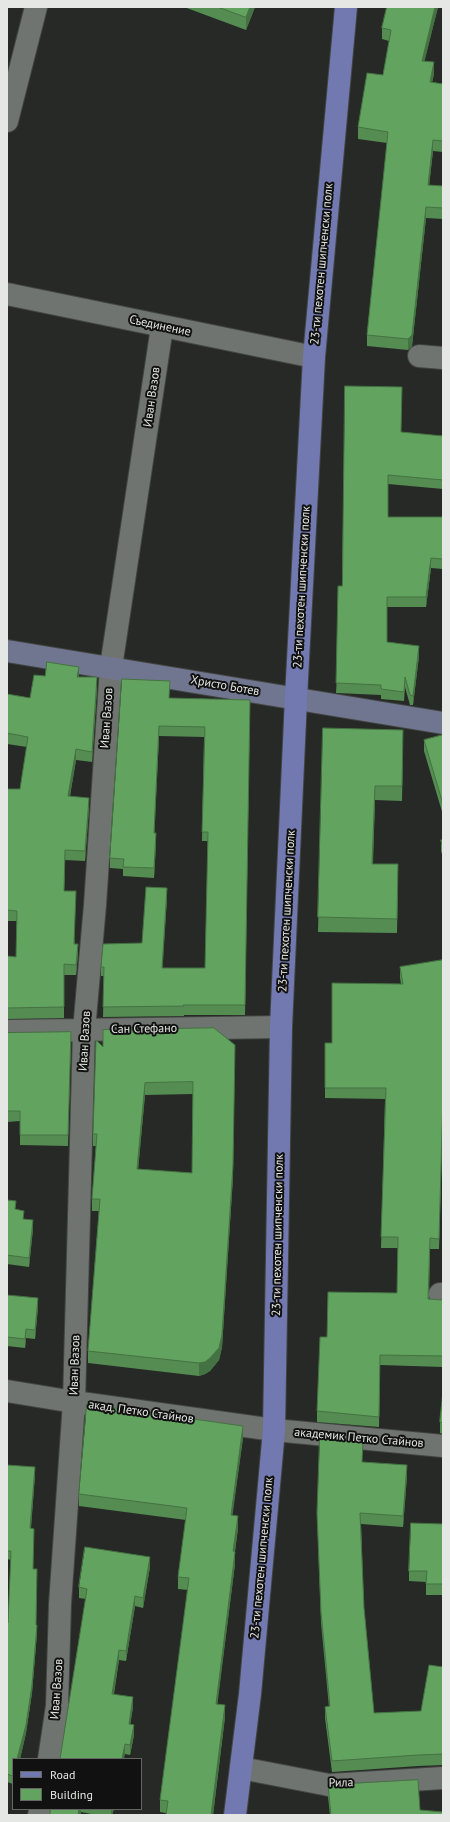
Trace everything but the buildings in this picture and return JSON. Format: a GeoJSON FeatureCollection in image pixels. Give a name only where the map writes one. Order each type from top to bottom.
{"type":"FeatureCollection","features":[{"type":"Feature","properties":{"kind":"main road","name":"23-ти пехотен шипченски полк"},"geometry":{"type":"LineString","coordinates":[[235,1815],[250,1694],[274,1430],[281,1028],[296,698],[314,357],[346,7]]}},
{"type":"Feature","properties":{"kind":"main road","name":"Христо Ботев"},"geometry":{"type":"LineString","coordinates":[[7,651],[443,723]]}},
{"type":"Feature","properties":{"kind":"street"},"geometry":{"type":"LineString","coordinates":[[7,121],[36,7]]}},
{"type":"Feature","properties":{"kind":"street","name":"Съединение"},"geometry":{"type":"LineString","coordinates":[[7,294],[314,357]]}},
{"type":"Feature","properties":{"kind":"street","name":"Иван Вазов"},"geometry":{"type":"LineString","coordinates":[[49,1758],[58,1706],[60,1604],[74,1402],[84,1030],[95,905],[111,667],[162,327]]}},
{"type":"Feature","properties":{"kind":"street"},"geometry":{"type":"LineString","coordinates":[[419,356],[443,358]]}},
{"type":"Feature","properties":{"kind":"street","name":"Сан Стефано"},"geometry":{"type":"LineString","coordinates":[[7,1031],[281,1028]]}},
{"type":"Feature","properties":{"kind":"street","name":"акад. Петко Стайнов"},"geometry":{"type":"LineString","coordinates":[[7,1391],[74,1402],[274,1430]]}},
{"type":"Feature","properties":{"kind":"street","name":"академик Петко Стайнов"},"geometry":{"type":"LineString","coordinates":[[274,1430],[443,1446]]}},
{"type":"Feature","properties":{"kind":"street","name":"Рила"},"geometry":{"type":"LineString","coordinates":[[241,1768],[329,1785],[443,1778]]}}]}
